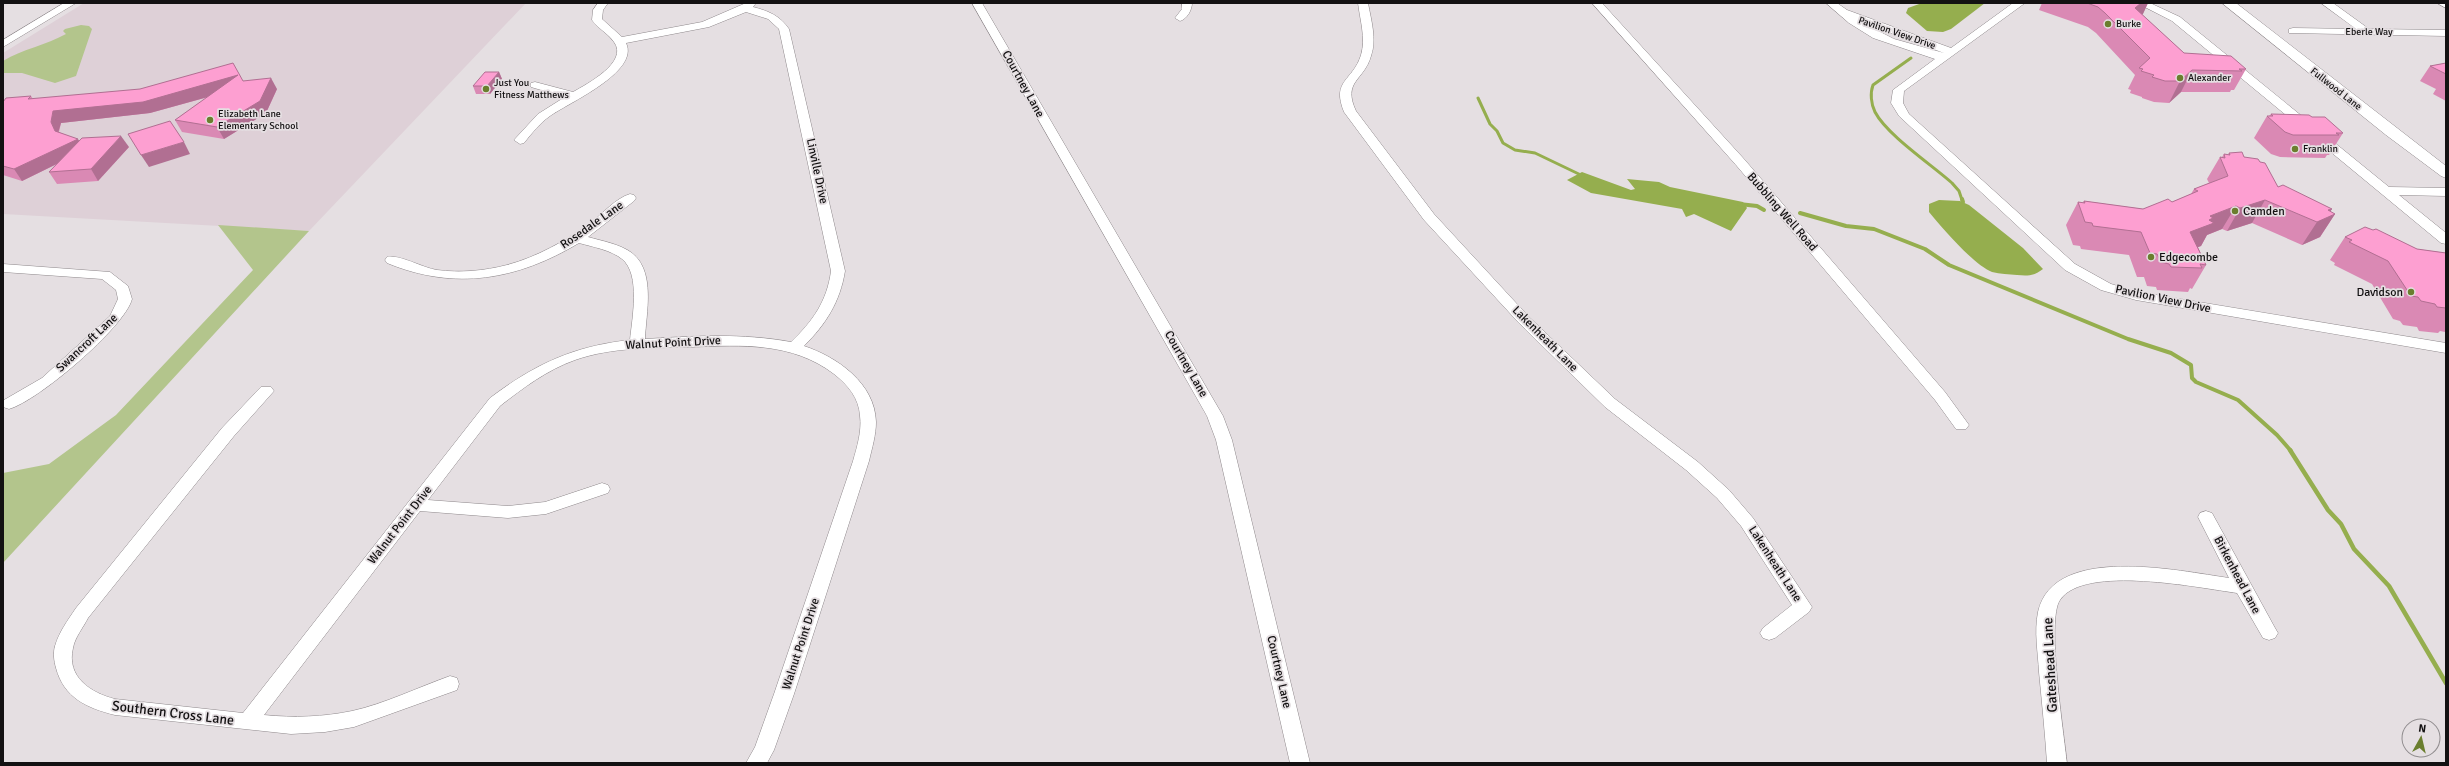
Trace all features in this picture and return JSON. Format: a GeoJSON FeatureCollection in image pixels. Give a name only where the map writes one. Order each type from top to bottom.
{"type":"FeatureCollection","features":[{"type":"Feature","properties":{"kind":"street"},"geometry":{"type":"LineString","coordinates":[[3,44],[71,3]]}},
{"type":"Feature","properties":{"kind":"street"},"geometry":{"type":"LineString","coordinates":[[520,140],[544,115],[601,79],[615,67],[623,51],[620,41],[597,20],[598,10],[603,3]]}},
{"type":"Feature","properties":{"kind":"street","name":"Courtney Lane"},"geometry":{"type":"LineString","coordinates":[[977,3],[1215,416],[1224,440],[1300,763]]}},
{"type":"Feature","properties":{"kind":"street"},"geometry":{"type":"LineString","coordinates":[[1180,18],[1187,9],[1187,3]]}},
{"type":"Feature","properties":{"kind":"street","name":"Lakenheath Lane"},"geometry":{"type":"LineString","coordinates":[[1363,3],[1367,50],[1363,64],[1346,85],[1344,100],[1350,112],[1434,223],[1524,320],[1610,403],[1692,466],[1723,494],[1743,517],[1803,607],[1769,633]]}},
{"type":"Feature","properties":{"kind":"street","name":"Bubbling Well Road"},"geometry":{"type":"LineString","coordinates":[[1598,3],[1745,167],[1940,396],[1961,425]]}},
{"type":"Feature","properties":{"kind":"street","name":"Pavilion View Drive"},"geometry":{"type":"LineString","coordinates":[[1831,3],[1843,12],[1948,55]]}},
{"type":"Feature","properties":{"kind":"street","name":"Pavilion View Drive"},"geometry":{"type":"LineString","coordinates":[[2020,3],[1899,90],[1897,103],[1901,111],[2078,272],[2106,286],[2136,296],[2446,348]]}},
{"type":"Feature","properties":{"kind":"street"},"geometry":{"type":"LineString","coordinates":[[2142,3],[2176,19],[2446,240]]}},
{"type":"Feature","properties":{"kind":"street","name":"Fullwood Lane"},"geometry":{"type":"LineString","coordinates":[[2228,3],[2390,132],[2446,172]]}},
{"type":"Feature","properties":{"kind":"street"},"geometry":{"type":"LineString","coordinates":[[2326,3],[2367,32]]}},
{"type":"Feature","properties":{"kind":"street"},"geometry":{"type":"LineString","coordinates":[[2442,3],[2446,5]]}},
{"type":"Feature","properties":{"kind":"street"},"geometry":{"type":"LineString","coordinates":[[620,41],[702,24],[748,6]]}},
{"type":"Feature","properties":{"kind":"street","name":"Linville Drive"},"geometry":{"type":"LineString","coordinates":[[748,6],[781,23],[784,29],[838,271],[837,285],[829,308],[812,330],[795,347]]}},
{"type":"Feature","properties":{"kind":"street","name":"Eberle Way"},"geometry":{"type":"LineString","coordinates":[[2293,32],[2446,33]]}},
{"type":"Feature","properties":{"kind":"street"},"geometry":{"type":"LineString","coordinates":[[535,85],[574,96]]}},
{"type":"Feature","properties":{"kind":"street"},"geometry":{"type":"LineString","coordinates":[[2386,191],[2446,192]]}},
{"type":"Feature","properties":{"kind":"street","name":"Rosedale Lane"},"geometry":{"type":"LineString","coordinates":[[392,260],[407,268],[431,274],[498,271],[535,260],[577,238],[630,198]]}},
{"type":"Feature","properties":{"kind":"street"},"geometry":{"type":"LineString","coordinates":[[577,238],[612,249],[627,256],[634,264],[639,275],[640,288],[637,344]]}},
{"type":"Feature","properties":{"kind":"street","name":"Swancroft Lane"},"geometry":{"type":"LineString","coordinates":[[3,268],[105,275],[116,280],[124,289],[126,299],[122,310],[115,319],[47,381],[9,404]]}},
{"type":"Feature","properties":{"kind":"street","name":"Walnut Point Drive"},"geometry":{"type":"LineString","coordinates":[[248,721],[495,402],[515,386],[539,371],[570,357],[598,349],[637,344],[744,340],[780,343],[795,347],[829,363],[850,380],[864,401],[868,428],[861,461],[784,694],[764,750],[756,763]]}},
{"type":"Feature","properties":{"kind":"street","name":"Southern Cross Lane"},"geometry":{"type":"LineString","coordinates":[[266,391],[228,432],[82,613],[64,644],[62,652],[66,675],[71,685],[88,698],[100,704],[290,726],[347,720],[406,702],[450,684]]}},
{"type":"Feature","properties":{"kind":"street"},"geometry":{"type":"LineString","coordinates":[[415,505],[508,512],[546,508],[602,489]]}},
{"type":"Feature","properties":{"kind":"street","name":"Birkenhead Lane"},"geometry":{"type":"LineString","coordinates":[[2206,517],[2242,587],[2269,633]]}},
{"type":"Feature","properties":{"kind":"street","name":"Gateshead Lane"},"geometry":{"type":"LineString","coordinates":[[2057,763],[2045,629],[2046,613],[2050,601],[2059,589],[2073,580],[2094,575],[2119,573],[2242,587]]}},
{"type":"Feature","properties":{"kind":"shaded area","name":"Elizabeth Lane Elementary School"},"geometry":{"type":"Polygon","coordinates":[[[84,3],[526,3],[309,231],[3,214],[3,53],[84,3]]]}},
{"type":"Feature","properties":{"kind":"shaded area"},"geometry":{"type":"Polygon","coordinates":[[[1922,3],[1985,3],[1951,29],[1943,32],[1927,31],[1906,13],[1908,8],[1922,3]]]}},
{"type":"Feature","properties":{"kind":"shaded area"},"geometry":{"type":"Polygon","coordinates":[[[81,25],[89,26],[92,29],[76,76],[55,83],[22,73],[3,73],[3,61],[18,53],[66,34],[63,31],[65,29],[81,25]]]}},
{"type":"Feature","properties":{"kind":"shaded area"},"geometry":{"type":"Polygon","coordinates":[[[1582,172],[1631,190],[1635,189],[1627,179],[1659,182],[1670,187],[1743,202],[1747,208],[1731,231],[1694,214],[1686,217],[1682,209],[1591,193],[1567,180],[1582,172]]]}},
{"type":"Feature","properties":{"kind":"shaded area"},"geometry":{"type":"Polygon","coordinates":[[[1939,200],[1960,201],[1969,205],[2023,248],[2043,269],[2031,275],[2024,275],[1995,273],[1985,268],[1976,262],[1959,245],[1929,212],[1929,204],[1939,200]]]}},
{"type":"Feature","properties":{"kind":"shaded area"},"geometry":{"type":"Polygon","coordinates":[[[218,225],[309,231],[3,563],[3,473],[49,464],[116,415],[253,270],[218,225]]]}},
{"type":"Feature","properties":{"kind":"building"},"geometry":{"type":"Polygon","coordinates":[[[2087,3],[2141,3],[2135,8],[2184,53],[2231,56],[2246,69],[2239,69],[2242,71],[2192,70],[2180,81],[2165,81],[2152,77],[2154,75],[2141,71],[2143,69],[2139,68],[2150,58],[2105,13],[2098,7],[2087,3]]]}},
{"type":"Feature","properties":{"kind":"building"},"geometry":{"type":"Polygon","coordinates":[[[233,63],[243,81],[271,78],[260,101],[217,127],[175,120],[238,75],[143,102],[53,111],[51,122],[55,131],[78,139],[14,169],[3,166],[3,102],[6,98],[31,96],[28,99],[140,89],[233,63]]]}},
{"type":"Feature","properties":{"kind":"building"},"geometry":{"type":"Polygon","coordinates":[[[2446,63],[2446,74],[2430,66],[2446,63]]]}},
{"type":"Feature","properties":{"kind":"building"},"geometry":{"type":"Polygon","coordinates":[[[485,72],[499,72],[487,86],[473,86],[485,72]]]}},
{"type":"Feature","properties":{"kind":"building"},"geometry":{"type":"Polygon","coordinates":[[[2271,114],[2325,117],[2343,133],[2336,133],[2339,135],[2293,135],[2285,132],[2267,116],[2273,116],[2271,114]]]}},
{"type":"Feature","properties":{"kind":"building"},"geometry":{"type":"Polygon","coordinates":[[[170,121],[184,142],[141,155],[128,134],[170,121]]]}},
{"type":"Feature","properties":{"kind":"building"},"geometry":{"type":"Polygon","coordinates":[[[121,136],[91,169],[49,172],[82,138],[121,136]]]}},
{"type":"Feature","properties":{"kind":"building"},"geometry":{"type":"Polygon","coordinates":[[[2242,152],[2244,157],[2258,159],[2260,162],[2265,163],[2278,187],[2283,185],[2332,209],[2328,210],[2335,214],[2317,222],[2265,200],[2240,208],[2236,206],[2210,216],[2213,218],[2209,220],[2214,223],[2190,232],[2206,265],[2200,264],[2202,268],[2171,267],[2169,264],[2161,262],[2157,254],[2150,253],[2141,232],[2093,226],[2092,223],[2085,222],[2078,202],[2085,203],[2084,201],[2143,209],[2168,199],[2172,202],[2198,191],[2194,189],[2228,176],[2220,157],[2225,158],[2224,154],[2230,155],[2229,153],[2242,152]]]}},
{"type":"Feature","properties":{"kind":"building"},"geometry":{"type":"Polygon","coordinates":[[[2365,227],[2373,230],[2376,229],[2417,249],[2446,253],[2446,308],[2437,307],[2435,304],[2421,301],[2418,297],[2411,296],[2388,261],[2349,242],[2352,240],[2345,237],[2365,227]]]}},
{"type":"Feature","properties":{"kind":"waterway"},"geometry":{"type":"LineString","coordinates":[[1911,58],[1873,85],[1871,95],[1875,112],[1881,121],[1899,140],[1952,183],[1959,191],[1962,200]]}},
{"type":"Feature","properties":{"kind":"waterway"},"geometry":{"type":"LineString","coordinates":[[1478,98],[1490,124],[1497,131],[1503,143],[1515,150],[1535,153],[1583,176]]}},
{"type":"Feature","properties":{"kind":"waterway"},"geometry":{"type":"LineString","coordinates":[[1739,204],[1757,206],[1764,210]]}},
{"type":"Feature","properties":{"kind":"waterway"},"geometry":{"type":"LineString","coordinates":[[1800,213],[1846,226],[1874,229],[1925,249],[1949,265],[2128,339],[2171,353],[2191,365],[2192,378],[2196,382],[2238,400],[2277,435],[2291,451]]}},
{"type":"Feature","properties":{"kind":"waterway"},"geometry":{"type":"LineString","coordinates":[[2290,450],[2328,510],[2341,524],[2354,549],[2389,586],[2446,683]]}},
{"type":"Feature","properties":{"kind":"place","name":"Burke"},"geometry":{"type":"Point","coordinates":[2108,24]}},
{"type":"Feature","properties":{"kind":"place","name":"Alexander"},"geometry":{"type":"Point","coordinates":[2180,78]}},
{"type":"Feature","properties":{"kind":"place","name":"Just You Fitness Matthews"},"geometry":{"type":"Point","coordinates":[486,89]}},
{"type":"Feature","properties":{"kind":"place","name":"Elizabeth Lane Elementary School"},"geometry":{"type":"Point","coordinates":[210,120]}},
{"type":"Feature","properties":{"kind":"place","name":"Franklin"},"geometry":{"type":"Point","coordinates":[2295,149]}},
{"type":"Feature","properties":{"kind":"place","name":"Camden"},"geometry":{"type":"Point","coordinates":[2235,211]}},
{"type":"Feature","properties":{"kind":"place","name":"Edgecombe"},"geometry":{"type":"Point","coordinates":[2151,257]}},
{"type":"Feature","properties":{"kind":"place","name":"Davidson"},"geometry":{"type":"Point","coordinates":[2411,292]}}]}
